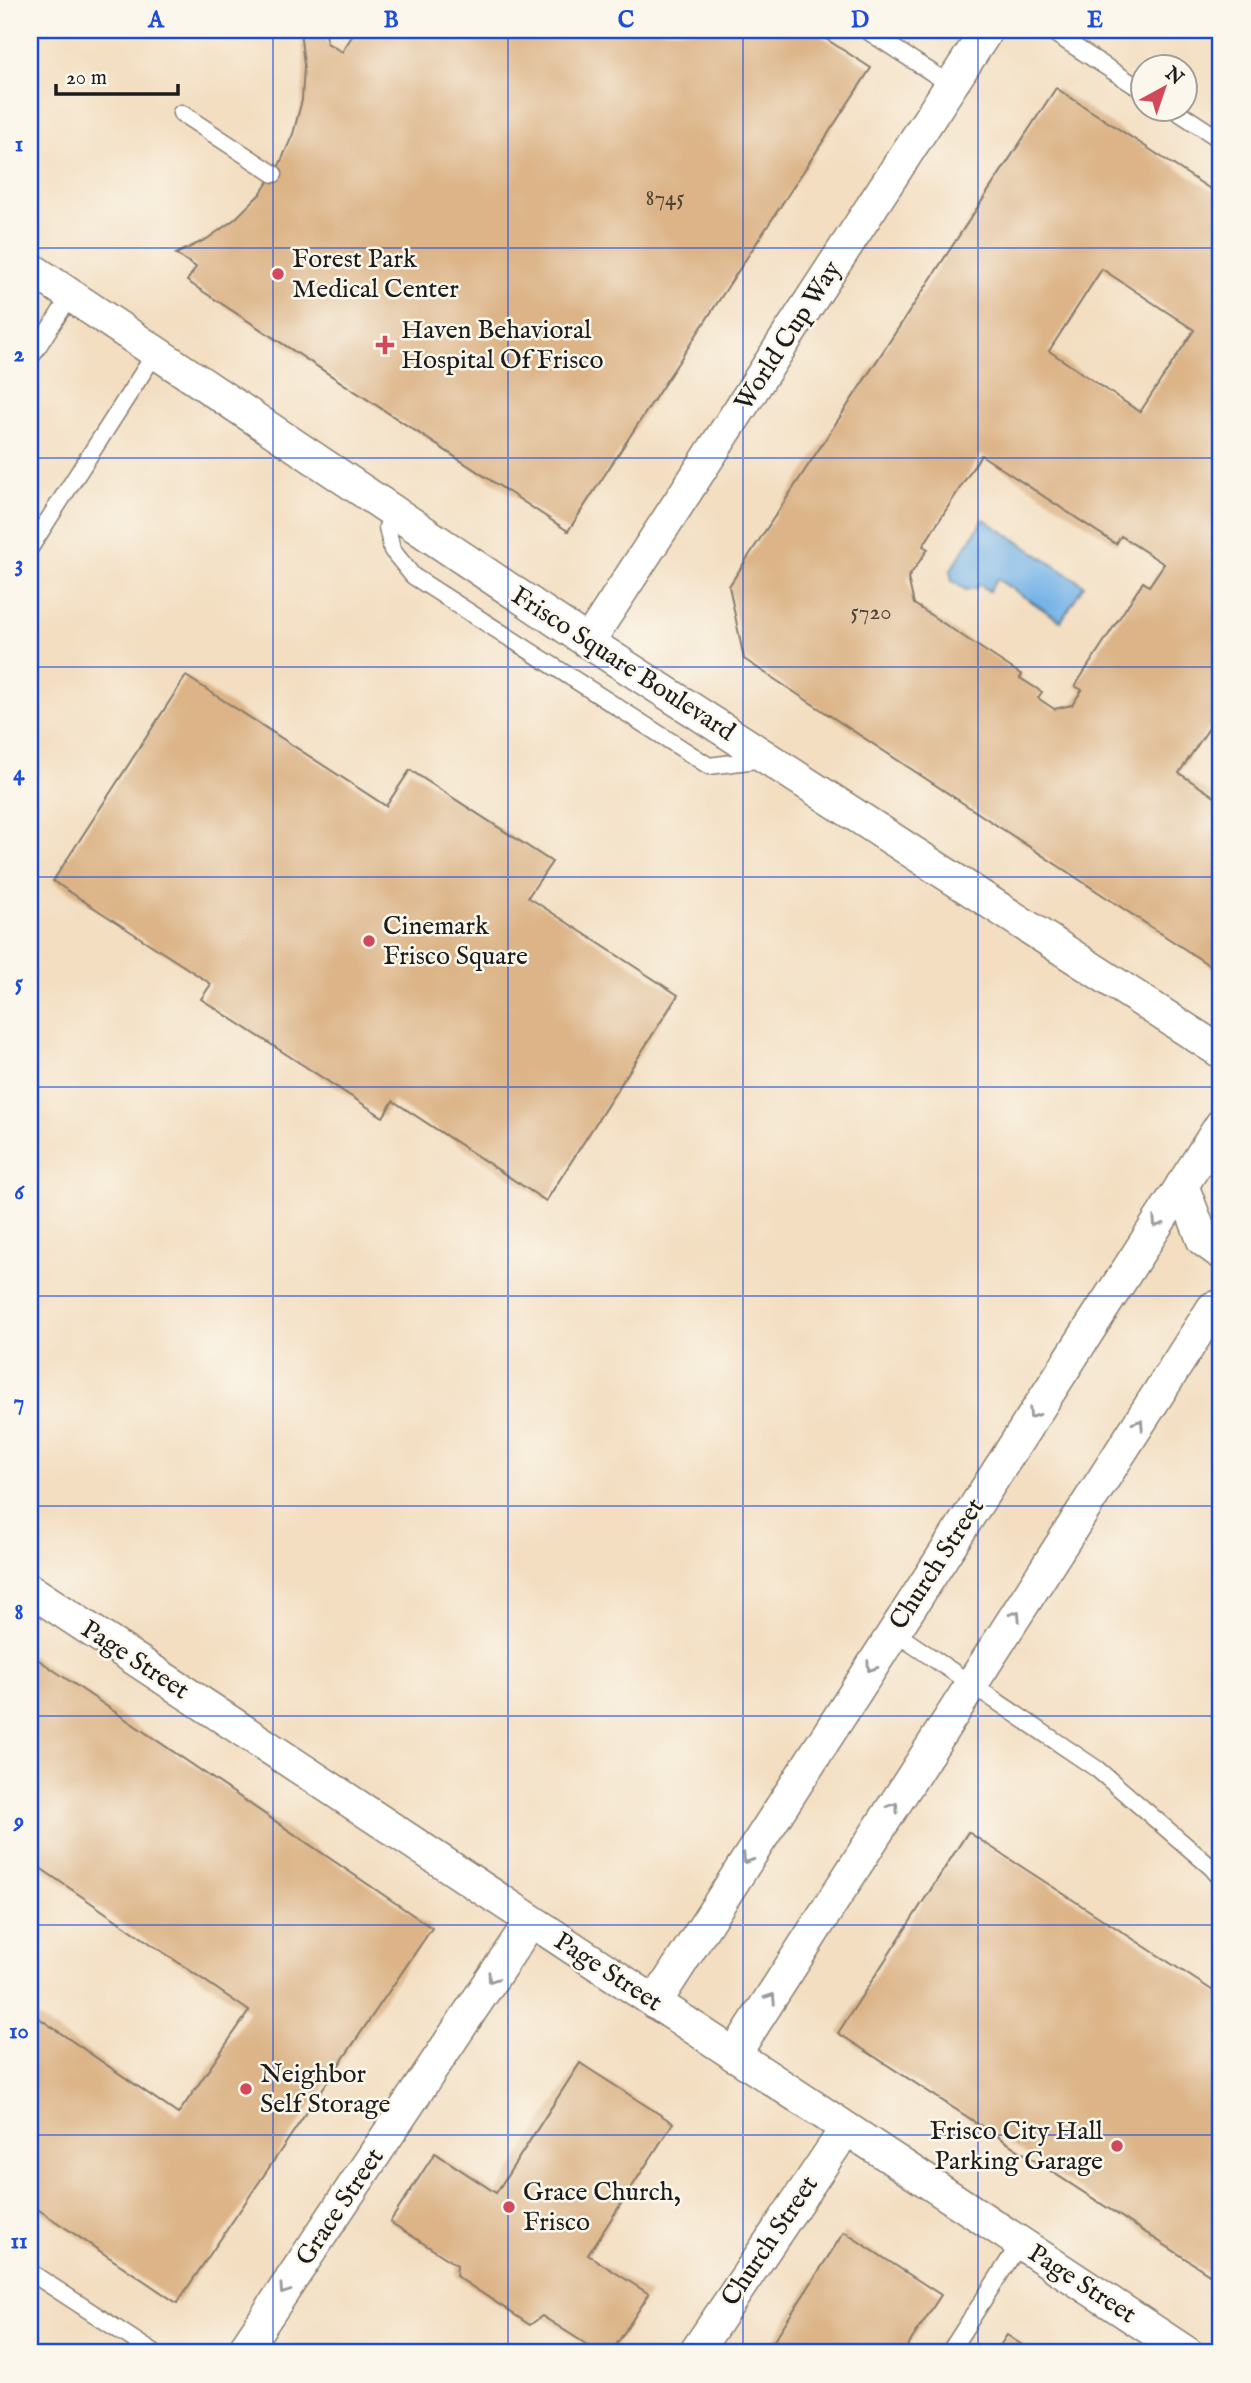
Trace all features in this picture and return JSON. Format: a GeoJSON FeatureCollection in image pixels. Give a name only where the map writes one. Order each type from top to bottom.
{"type":"FeatureCollection","features":[{"type":"Feature","properties":{"kind":"street","name":"World Cup Way"},"geometry":{"type":"LineString","coordinates":[[588,642],[987,30]]}},
{"type":"Feature","properties":{"kind":"street","name":"Frisco Square Boulevard"},"geometry":{"type":"LineString","coordinates":[[30,268],[588,642],[1221,1052]]}},
{"type":"Feature","properties":{"kind":"street","name":"Church Street"},"geometry":{"type":"LineString","coordinates":[[655,2003],[1221,1125]]}},
{"type":"Feature","properties":{"kind":"street"},"geometry":{"type":"LineString","coordinates":[[1182,1185],[1203,1240],[1221,1253]]}},
{"type":"Feature","properties":{"kind":"street"},"geometry":{"type":"LineString","coordinates":[[734,2055],[1213,1308],[1221,1306]]}},
{"type":"Feature","properties":{"kind":"street","name":"Page Street"},"geometry":{"type":"LineString","coordinates":[[30,1590],[1187,2353]]}},
{"type":"Feature","properties":{"kind":"street","name":"Grace Street"},"geometry":{"type":"LineString","coordinates":[[242,2353],[530,1922]]}},
{"type":"Feature","properties":{"kind":"street","name":"Church Street"},"geometry":{"type":"LineString","coordinates":[[695,2353],[846,2129]]}},
{"type":"Feature","properties":{"kind":"lane"},"geometry":{"type":"LineString","coordinates":[[866,30],[951,85]]}},
{"type":"Feature","properties":{"kind":"lane"},"geometry":{"type":"LineString","coordinates":[[1049,30],[1128,80]]}},
{"type":"Feature","properties":{"kind":"lane"},"geometry":{"type":"LineString","coordinates":[[181,113],[274,174]]}},
{"type":"Feature","properties":{"kind":"lane"},"geometry":{"type":"LineString","coordinates":[[1193,122],[1221,140]]}},
{"type":"Feature","properties":{"kind":"lane"},"geometry":{"type":"LineString","coordinates":[[30,359],[71,295]]}},
{"type":"Feature","properties":{"kind":"lane"},"geometry":{"type":"LineString","coordinates":[[30,548],[156,352]]}},
{"type":"Feature","properties":{"kind":"lane"},"geometry":{"type":"LineString","coordinates":[[393,511],[387,527],[392,550],[413,576],[709,766],[767,758]]}},
{"type":"Feature","properties":{"kind":"lane"},"geometry":{"type":"LineString","coordinates":[[894,1632],[1097,1769],[1212,1868],[1221,1879]]}},
{"type":"Feature","properties":{"kind":"lane"},"geometry":{"type":"LineString","coordinates":[[949,2353],[1020,2243]]}},
{"type":"Feature","properties":{"kind":"lane"},"geometry":{"type":"LineString","coordinates":[[30,2272],[154,2353]]}},
{"type":"Feature","properties":{"kind":"water"},"geometry":{"type":"Polygon","coordinates":[[[984,519],[1084,585],[1061,621],[997,579],[989,591],[979,584],[976,588],[966,590],[952,581],[950,571],[984,519]]]}},
{"type":"Feature","properties":{"kind":"building"},"geometry":{"type":"Polygon","coordinates":[[[300,30],[326,30],[327,43],[342,52],[356,30],[812,30],[871,68],[568,531],[187,281],[196,267],[176,254],[207,239],[235,219],[260,194],[279,166],[293,134],[302,100],[304,65],[300,30]]]}},
{"type":"Feature","properties":{"kind":"building"},"geometry":{"type":"Polygon","coordinates":[[[1056,88],[1221,196],[1221,710],[1179,773],[1215,797],[1221,787],[1221,973],[744,659],[729,586],[1056,88]],[[1102,269],[1049,351],[1140,412],[1194,330],[1102,269]],[[981,455],[923,546],[928,549],[908,578],[914,604],[1022,675],[1020,678],[1042,692],[1038,698],[1054,709],[1072,705],[1082,690],[1075,686],[1143,582],[1149,586],[1164,564],[1121,536],[1116,544],[981,455]]]}},
{"type":"Feature","properties":{"kind":"building","name":"Cinemark Frisco Square"},"geometry":{"type":"Polygon","coordinates":[[[186,676],[386,806],[410,770],[552,862],[528,897],[678,995],[546,1201],[393,1101],[383,1117],[201,999],[211,984],[53,881],[186,676]]]}},
{"type":"Feature","properties":{"kind":"building"},"geometry":{"type":"Polygon","coordinates":[[[30,1654],[432,1928],[177,2303],[30,2204],[30,2012],[178,2114],[249,2011],[30,1861],[30,1654]]]}},
{"type":"Feature","properties":{"kind":"building","name":"Frisco City Hall Parking Garage"},"geometry":{"type":"Polygon","coordinates":[[[968,1832],[1221,1996],[1221,2260],[1211,2275],[838,2033],[968,1832]]]}},
{"type":"Feature","properties":{"kind":"building","name":"Grace Church, Frisco"},"geometry":{"type":"Polygon","coordinates":[[[580,2063],[673,2123],[588,2255],[649,2294],[611,2353],[600,2353],[542,2316],[530,2325],[456,2276],[457,2265],[390,2222],[435,2153],[496,2193],[580,2063]]]}},
{"type":"Feature","properties":{"kind":"building"},"geometry":{"type":"Polygon","coordinates":[[[844,2232],[941,2295],[903,2353],[766,2353],[844,2232]]]}},
{"type":"Feature","properties":{"kind":"building"},"geometry":{"type":"Polygon","coordinates":[[[1007,2335],[1034,2353],[995,2353],[1007,2335]]]}},
{"type":"Feature","properties":{"kind":"place","name":"Forest Park Medical Center"},"geometry":{"type":"Point","coordinates":[278,274]}},
{"type":"Feature","properties":{"kind":"place","name":"Haven Behavioral Hospital Of Frisco"},"geometry":{"type":"Point","coordinates":[385,345]}},
{"type":"Feature","properties":{"kind":"place","name":"Cinemark Frisco Square"},"geometry":{"type":"Point","coordinates":[369,941]}},
{"type":"Feature","properties":{"kind":"place","name":"Neighbor Self Storage"},"geometry":{"type":"Point","coordinates":[246,2089]}},
{"type":"Feature","properties":{"kind":"place","name":"Frisco City Hall Parking Garage"},"geometry":{"type":"Point","coordinates":[1117,2146]}},
{"type":"Feature","properties":{"kind":"place","name":"Grace Church, Frisco"},"geometry":{"type":"Point","coordinates":[509,2207]}}]}
